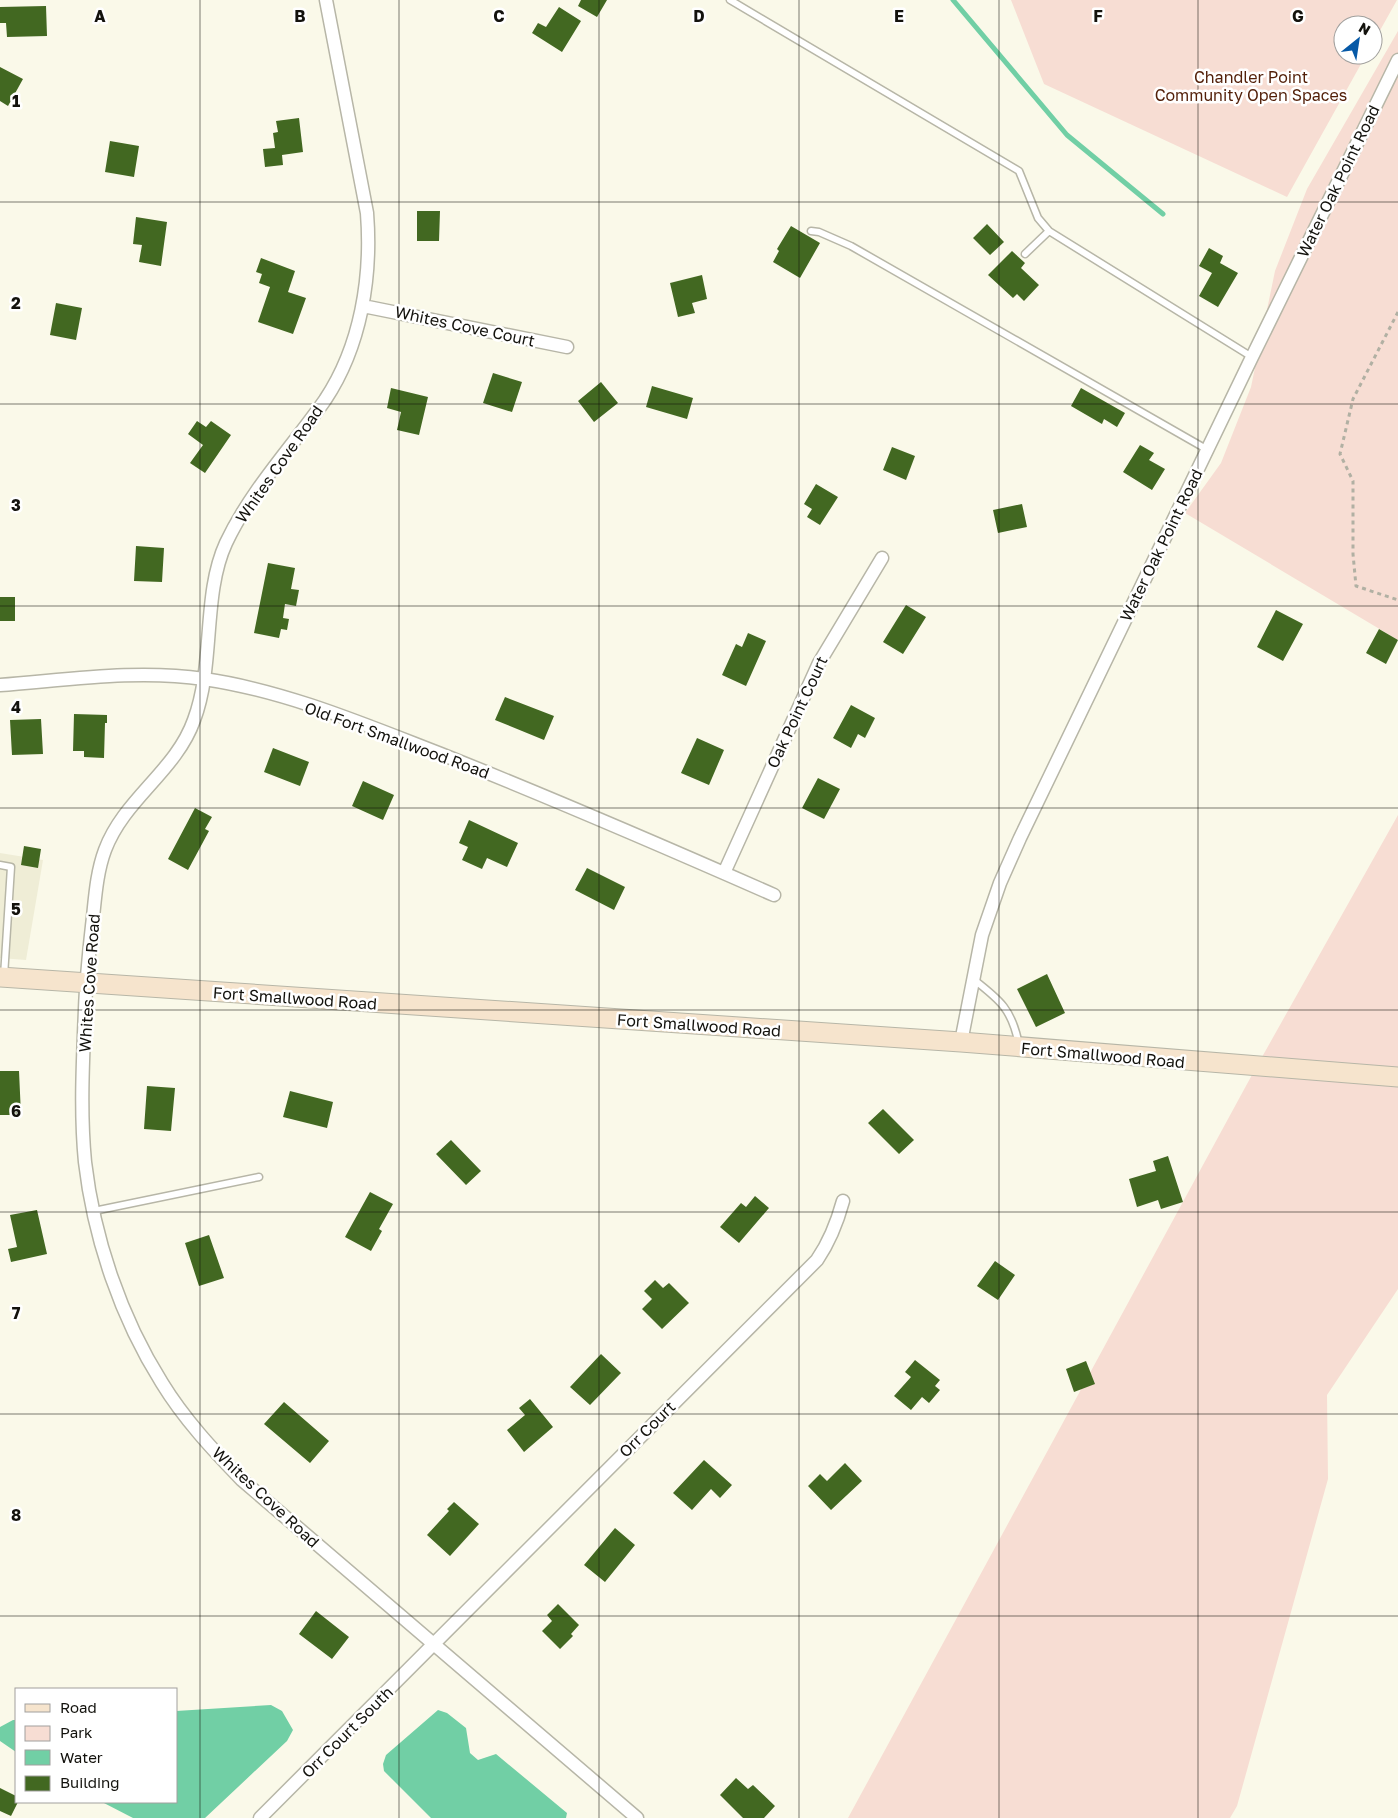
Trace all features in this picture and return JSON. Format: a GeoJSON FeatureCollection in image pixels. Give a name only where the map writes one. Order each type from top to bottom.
{"type":"FeatureCollection","features":[{"type":"Feature","properties":{"kind":"main road","name":"Fort Smallwood Road"},"geometry":{"type":"LineString","coordinates":[[2,977],[960,1042],[1398,1077]]}},
{"type":"Feature","properties":{"kind":"street","name":"Whites Cove Road"},"geometry":{"type":"LineString","coordinates":[[326,0],[367,213],[369,244],[362,306],[350,348],[327,397],[247,505],[224,546],[218,566],[211,613],[205,679],[200,703],[185,740],[176,755],[123,814],[105,851],[95,894],[86,984],[83,1127],[86,1164],[94,1211],[119,1298],[140,1344],[163,1385],[189,1422],[242,1480],[433,1645],[638,1818]]}},
{"type":"Feature","properties":{"kind":"street","name":"Water Oak Point Road"},"geometry":{"type":"LineString","coordinates":[[960,1042],[982,934],[1000,883],[1111,646],[1398,60]]}},
{"type":"Feature","properties":{"kind":"street","name":"Whites Cove Court"},"geometry":{"type":"LineString","coordinates":[[362,306],[567,347]]}},
{"type":"Feature","properties":{"kind":"street","name":"Oak Point Court"},"geometry":{"type":"LineString","coordinates":[[724,873],[818,663],[882,558]]}},
{"type":"Feature","properties":{"kind":"street","name":"Old Fort Smallwood Road"},"geometry":{"type":"LineString","coordinates":[[0,686],[154,674],[205,679],[277,696],[375,729],[550,799],[774,895]]}},
{"type":"Feature","properties":{"kind":"street","name":"Orr Court"},"geometry":{"type":"LineString","coordinates":[[433,1645],[816,1260],[827,1245],[837,1224],[843,1201]]}},
{"type":"Feature","properties":{"kind":"street","name":"Orr Court South"},"geometry":{"type":"LineString","coordinates":[[260,1818],[433,1645]]}},
{"type":"Feature","properties":{"kind":"lane"},"geometry":{"type":"LineString","coordinates":[[730,0],[1019,171],[1038,218],[1049,231],[1252,357]]}},
{"type":"Feature","properties":{"kind":"lane"},"geometry":{"type":"LineString","coordinates":[[811,231],[819,232],[851,246],[1208,450]]}},
{"type":"Feature","properties":{"kind":"lane"},"geometry":{"type":"LineString","coordinates":[[1024,254],[1049,231]]}},
{"type":"Feature","properties":{"kind":"lane"},"geometry":{"type":"LineString","coordinates":[[0,865],[12,866],[2,977]]}},
{"type":"Feature","properties":{"kind":"lane"},"geometry":{"type":"LineString","coordinates":[[973,979],[995,996],[1007,1010],[1015,1023],[1019,1047]]}},
{"type":"Feature","properties":{"kind":"lane"},"geometry":{"type":"LineString","coordinates":[[94,1211],[259,1177]]}},
{"type":"Feature","properties":{"kind":"path"},"geometry":{"type":"LineString","coordinates":[[1398,312],[1353,399],[1340,454],[1353,481],[1353,554],[1356,586],[1398,600]]}},
{"type":"Feature","properties":{"kind":"shaded area"},"geometry":{"type":"Polygon","coordinates":[[[0,853],[43,860],[26,960],[0,958],[0,853]]]}},
{"type":"Feature","properties":{"kind":"green space","name":"Chandler Point Community Open Spaces"},"geometry":{"type":"Polygon","coordinates":[[[1011,0],[1397,0],[1383,25],[1383,15],[1333,15],[1333,65],[1360,65],[1287,197],[1044,84],[1011,0]]]}},
{"type":"Feature","properties":{"kind":"green space"},"geometry":{"type":"Polygon","coordinates":[[[1398,31],[1398,640],[1185,513],[1221,463],[1251,387],[1275,271],[1307,189],[1378,65],[1383,65],[1383,57],[1398,31]]]}},
{"type":"Feature","properties":{"kind":"green space"},"geometry":{"type":"Polygon","coordinates":[[[1398,815],[1398,1289],[1327,1395],[1328,1479],[1237,1806],[1230,1818],[848,1818],[1253,1073],[1398,815]]]}},
{"type":"Feature","properties":{"kind":"water"},"geometry":{"type":"Polygon","coordinates":[[[271,1705],[282,1711],[293,1730],[287,1741],[205,1818],[133,1818],[104,1803],[178,1803],[178,1711],[271,1705]]]}},
{"type":"Feature","properties":{"kind":"water"},"geometry":{"type":"Polygon","coordinates":[[[438,1710],[447,1713],[466,1728],[470,1753],[478,1760],[496,1754],[567,1813],[566,1818],[431,1818],[384,1771],[383,1764],[386,1755],[438,1710]]]}},
{"type":"Feature","properties":{"kind":"water"},"geometry":{"type":"Polygon","coordinates":[[[15,1720],[15,1751],[0,1741],[0,1727],[15,1720]]]}},
{"type":"Feature","properties":{"kind":"building"},"geometry":{"type":"Polygon","coordinates":[[[581,0],[607,0],[597,17],[578,6],[581,0]]]}},
{"type":"Feature","properties":{"kind":"building"},"geometry":{"type":"Polygon","coordinates":[[[46,6],[47,36],[7,37],[6,23],[0,23],[0,7],[46,6]]]}},
{"type":"Feature","properties":{"kind":"building"},"geometry":{"type":"Polygon","coordinates":[[[559,7],[581,21],[562,52],[532,33],[538,23],[546,27],[559,7]]]}},
{"type":"Feature","properties":{"kind":"building"},"geometry":{"type":"Polygon","coordinates":[[[0,67],[23,79],[8,106],[0,101],[0,67]]]}},
{"type":"Feature","properties":{"kind":"building"},"geometry":{"type":"Polygon","coordinates":[[[299,118],[303,152],[282,155],[283,165],[265,167],[263,149],[275,148],[273,133],[278,132],[276,121],[299,118]]]}},
{"type":"Feature","properties":{"kind":"building"},"geometry":{"type":"Polygon","coordinates":[[[110,141],[139,146],[134,177],[105,172],[110,141]]]}},
{"type":"Feature","properties":{"kind":"building"},"geometry":{"type":"Polygon","coordinates":[[[417,211],[440,211],[439,241],[417,241],[417,211]]]}},
{"type":"Feature","properties":{"kind":"building"},"geometry":{"type":"Polygon","coordinates":[[[136,217],[167,222],[161,266],[139,262],[142,245],[133,244],[136,217]]]}},
{"type":"Feature","properties":{"kind":"building"},"geometry":{"type":"Polygon","coordinates":[[[987,224],[1004,242],[990,255],[973,238],[987,224]]]}},
{"type":"Feature","properties":{"kind":"building"},"geometry":{"type":"Polygon","coordinates":[[[791,226],[820,243],[800,278],[773,262],[779,251],[777,249],[791,226]]]}},
{"type":"Feature","properties":{"kind":"building"},"geometry":{"type":"Polygon","coordinates":[[[1209,248],[1223,256],[1220,263],[1238,273],[1218,307],[1199,296],[1212,273],[1199,266],[1209,248]]]}},
{"type":"Feature","properties":{"kind":"building"},"geometry":{"type":"Polygon","coordinates":[[[1012,251],[1025,263],[1021,268],[1039,285],[1024,301],[1017,294],[1013,298],[988,275],[1012,251]]]}},
{"type":"Feature","properties":{"kind":"building"},"geometry":{"type":"Polygon","coordinates":[[[261,258],[295,271],[288,292],[306,298],[293,334],[258,322],[270,287],[259,283],[262,274],[256,272],[261,258]]]}},
{"type":"Feature","properties":{"kind":"building"},"geometry":{"type":"Polygon","coordinates":[[[702,275],[707,299],[692,303],[695,313],[678,317],[670,283],[702,275]]]}},
{"type":"Feature","properties":{"kind":"building"},"geometry":{"type":"Polygon","coordinates":[[[56,303],[82,308],[76,340],[50,335],[56,303]]]}},
{"type":"Feature","properties":{"kind":"building"},"geometry":{"type":"Polygon","coordinates":[[[493,373],[522,382],[512,412],[483,403],[493,373]]]}},
{"type":"Feature","properties":{"kind":"building"},"geometry":{"type":"Polygon","coordinates":[[[601,382],[618,403],[594,422],[578,401],[601,382]]]}},
{"type":"Feature","properties":{"kind":"building"},"geometry":{"type":"Polygon","coordinates":[[[652,386],[693,398],[687,419],[646,407],[652,386]]]}},
{"type":"Feature","properties":{"kind":"building"},"geometry":{"type":"Polygon","coordinates":[[[391,388],[428,397],[419,435],[397,430],[401,412],[387,408],[391,388]]]}},
{"type":"Feature","properties":{"kind":"building"},"geometry":{"type":"Polygon","coordinates":[[[1081,388],[1125,413],[1117,427],[1104,419],[1102,424],[1071,406],[1081,388]]]}},
{"type":"Feature","properties":{"kind":"building"},"geometry":{"type":"Polygon","coordinates":[[[197,421],[206,427],[211,421],[231,435],[205,473],[190,463],[203,445],[188,434],[197,421]]]}},
{"type":"Feature","properties":{"kind":"building"},"geometry":{"type":"Polygon","coordinates":[[[1140,445],[1154,453],[1149,460],[1165,469],[1152,490],[1123,472],[1140,445]]]}},
{"type":"Feature","properties":{"kind":"building"},"geometry":{"type":"Polygon","coordinates":[[[892,447],[915,456],[906,480],[883,470],[892,447]]]}},
{"type":"Feature","properties":{"kind":"building"},"geometry":{"type":"Polygon","coordinates":[[[816,484],[838,497],[820,525],[807,517],[812,509],[804,504],[816,484]]]}},
{"type":"Feature","properties":{"kind":"building"},"geometry":{"type":"Polygon","coordinates":[[[1022,504],[1027,527],[998,533],[993,510],[1022,504]]]}},
{"type":"Feature","properties":{"kind":"building"},"geometry":{"type":"Polygon","coordinates":[[[136,546],[164,548],[162,582],[134,581],[136,546]]]}},
{"type":"Feature","properties":{"kind":"building"},"geometry":{"type":"Polygon","coordinates":[[[268,563],[295,568],[291,589],[299,590],[296,606],[285,604],[283,618],[289,619],[287,630],[281,629],[279,638],[254,633],[268,563]]]}},
{"type":"Feature","properties":{"kind":"building"},"geometry":{"type":"Polygon","coordinates":[[[0,597],[15,597],[15,621],[0,621],[0,597]]]}},
{"type":"Feature","properties":{"kind":"building"},"geometry":{"type":"Polygon","coordinates":[[[906,605],[926,617],[903,654],[883,642],[906,605]]]}},
{"type":"Feature","properties":{"kind":"building"},"geometry":{"type":"Polygon","coordinates":[[[1276,610],[1303,624],[1283,661],[1257,647],[1276,610]]]}},
{"type":"Feature","properties":{"kind":"building"},"geometry":{"type":"Polygon","coordinates":[[[1379,629],[1398,640],[1386,664],[1366,653],[1379,629]]]}},
{"type":"Feature","properties":{"kind":"building"},"geometry":{"type":"Polygon","coordinates":[[[748,633],[766,641],[746,686],[722,675],[736,644],[742,647],[748,633]]]}},
{"type":"Feature","properties":{"kind":"building"},"geometry":{"type":"Polygon","coordinates":[[[505,697],[554,716],[544,740],[495,720],[505,697]]]}},
{"type":"Feature","properties":{"kind":"building"},"geometry":{"type":"Polygon","coordinates":[[[851,705],[875,718],[865,738],[858,734],[851,748],[833,738],[851,705]]]}},
{"type":"Feature","properties":{"kind":"building"},"geometry":{"type":"Polygon","coordinates":[[[74,714],[107,715],[104,758],[84,757],[84,751],[73,751],[74,714]]]}},
{"type":"Feature","properties":{"kind":"building"},"geometry":{"type":"Polygon","coordinates":[[[41,719],[43,754],[12,755],[10,720],[41,719]]]}},
{"type":"Feature","properties":{"kind":"building"},"geometry":{"type":"Polygon","coordinates":[[[697,738],[724,750],[709,785],[681,773],[697,738]]]}},
{"type":"Feature","properties":{"kind":"building"},"geometry":{"type":"Polygon","coordinates":[[[273,748],[309,762],[300,786],[264,772],[273,748]]]}},
{"type":"Feature","properties":{"kind":"building"},"geometry":{"type":"Polygon","coordinates":[[[818,778],[840,789],[824,819],[802,808],[818,778]]]}},
{"type":"Feature","properties":{"kind":"building"},"geometry":{"type":"Polygon","coordinates":[[[363,781],[394,795],[383,820],[352,806],[363,781]]]}},
{"type":"Feature","properties":{"kind":"building"},"geometry":{"type":"Polygon","coordinates":[[[195,808],[212,817],[205,829],[209,831],[188,870],[168,859],[195,808]]]}},
{"type":"Feature","properties":{"kind":"building"},"geometry":{"type":"Polygon","coordinates":[[[469,820],[518,843],[507,867],[487,858],[482,869],[462,860],[468,847],[459,843],[469,820]]]}},
{"type":"Feature","properties":{"kind":"building"},"geometry":{"type":"Polygon","coordinates":[[[24,846],[41,849],[38,868],[21,865],[24,846]]]}},
{"type":"Feature","properties":{"kind":"building"},"geometry":{"type":"Polygon","coordinates":[[[587,868],[625,887],[614,910],[575,890],[587,868]]]}},
{"type":"Feature","properties":{"kind":"building"},"geometry":{"type":"Polygon","coordinates":[[[1047,974],[1065,1013],[1036,1027],[1017,989],[1047,974]]]}},
{"type":"Feature","properties":{"kind":"building"},"geometry":{"type":"Polygon","coordinates":[[[0,1071],[19,1071],[21,1115],[0,1115],[0,1071]]]}},
{"type":"Feature","properties":{"kind":"building"},"geometry":{"type":"Polygon","coordinates":[[[147,1086],[175,1088],[171,1131],[144,1129],[147,1086]]]}},
{"type":"Feature","properties":{"kind":"building"},"geometry":{"type":"Polygon","coordinates":[[[290,1091],[333,1102],[327,1128],[283,1117],[290,1091]]]}},
{"type":"Feature","properties":{"kind":"building"},"geometry":{"type":"Polygon","coordinates":[[[883,1109],[914,1140],[899,1154],[868,1123],[883,1109]]]}},
{"type":"Feature","properties":{"kind":"building"},"geometry":{"type":"Polygon","coordinates":[[[451,1140],[481,1171],[466,1185],[436,1154],[451,1140]]]}},
{"type":"Feature","properties":{"kind":"building"},"geometry":{"type":"Polygon","coordinates":[[[1168,1156],[1183,1202],[1161,1209],[1158,1200],[1137,1207],[1129,1179],[1156,1171],[1153,1161],[1168,1156]]]}},
{"type":"Feature","properties":{"kind":"building"},"geometry":{"type":"Polygon","coordinates":[[[370,1192],[393,1204],[379,1229],[382,1231],[371,1251],[345,1237],[370,1192]]]}},
{"type":"Feature","properties":{"kind":"building"},"geometry":{"type":"Polygon","coordinates":[[[755,1196],[769,1208],[739,1243],[720,1227],[741,1203],[746,1207],[755,1196]]]}},
{"type":"Feature","properties":{"kind":"building"},"geometry":{"type":"Polygon","coordinates":[[[37,1210],[47,1254],[11,1262],[8,1249],[17,1247],[10,1215],[37,1210]]]}},
{"type":"Feature","properties":{"kind":"building"},"geometry":{"type":"Polygon","coordinates":[[[209,1235],[224,1278],[199,1286],[185,1243],[209,1235]]]}},
{"type":"Feature","properties":{"kind":"building"},"geometry":{"type":"Polygon","coordinates":[[[995,1261],[1015,1275],[998,1300],[977,1286],[995,1261]]]}},
{"type":"Feature","properties":{"kind":"building"},"geometry":{"type":"Polygon","coordinates":[[[655,1280],[663,1288],[669,1283],[689,1303],[662,1329],[642,1309],[652,1299],[644,1291],[655,1280]]]}},
{"type":"Feature","properties":{"kind":"building"},"geometry":{"type":"Polygon","coordinates":[[[601,1354],[621,1373],[590,1405],[570,1387],[601,1354]]]}},
{"type":"Feature","properties":{"kind":"building"},"geometry":{"type":"Polygon","coordinates":[[[915,1360],[940,1380],[935,1386],[940,1390],[929,1403],[922,1397],[911,1410],[894,1396],[911,1377],[905,1372],[915,1360]]]}},
{"type":"Feature","properties":{"kind":"building"},"geometry":{"type":"Polygon","coordinates":[[[1086,1361],[1095,1384],[1074,1392],[1066,1369],[1086,1361]]]}},
{"type":"Feature","properties":{"kind":"building"},"geometry":{"type":"Polygon","coordinates":[[[530,1399],[553,1427],[524,1452],[507,1430],[525,1415],[519,1408],[530,1399]]]}},
{"type":"Feature","properties":{"kind":"building"},"geometry":{"type":"Polygon","coordinates":[[[284,1402],[329,1441],[310,1463],[264,1424],[284,1402]]]}},
{"type":"Feature","properties":{"kind":"building"},"geometry":{"type":"Polygon","coordinates":[[[704,1460],[732,1485],[720,1498],[711,1489],[692,1510],[673,1493],[704,1460]]]}},
{"type":"Feature","properties":{"kind":"building"},"geometry":{"type":"Polygon","coordinates":[[[845,1463],[862,1481],[831,1510],[808,1486],[820,1474],[827,1481],[845,1463]]]}},
{"type":"Feature","properties":{"kind":"building"},"geometry":{"type":"Polygon","coordinates":[[[454,1502],[479,1524],[450,1556],[427,1535],[449,1511],[447,1509],[454,1502]]]}},
{"type":"Feature","properties":{"kind":"building"},"geometry":{"type":"Polygon","coordinates":[[[615,1528],[635,1545],[605,1582],[584,1565],[615,1528]]]}},
{"type":"Feature","properties":{"kind":"building"},"geometry":{"type":"Polygon","coordinates":[[[558,1604],[579,1625],[571,1634],[573,1636],[560,1649],[542,1631],[552,1621],[547,1615],[558,1604]]]}},
{"type":"Feature","properties":{"kind":"building"},"geometry":{"type":"Polygon","coordinates":[[[316,1611],[349,1637],[332,1659],[299,1634],[316,1611]]]}},
{"type":"Feature","properties":{"kind":"building"},"geometry":{"type":"Polygon","coordinates":[[[736,1778],[748,1789],[753,1785],[775,1806],[764,1818],[743,1818],[720,1795],[736,1778]]]}},
{"type":"Feature","properties":{"kind":"building"},"geometry":{"type":"Polygon","coordinates":[[[0,1788],[15,1796],[15,1803],[18,1803],[11,1816],[0,1811],[0,1788]]]}},
{"type":"Feature","properties":{"kind":"waterway"},"geometry":{"type":"LineString","coordinates":[[953,0],[1067,135],[1163,214]]}}]}
